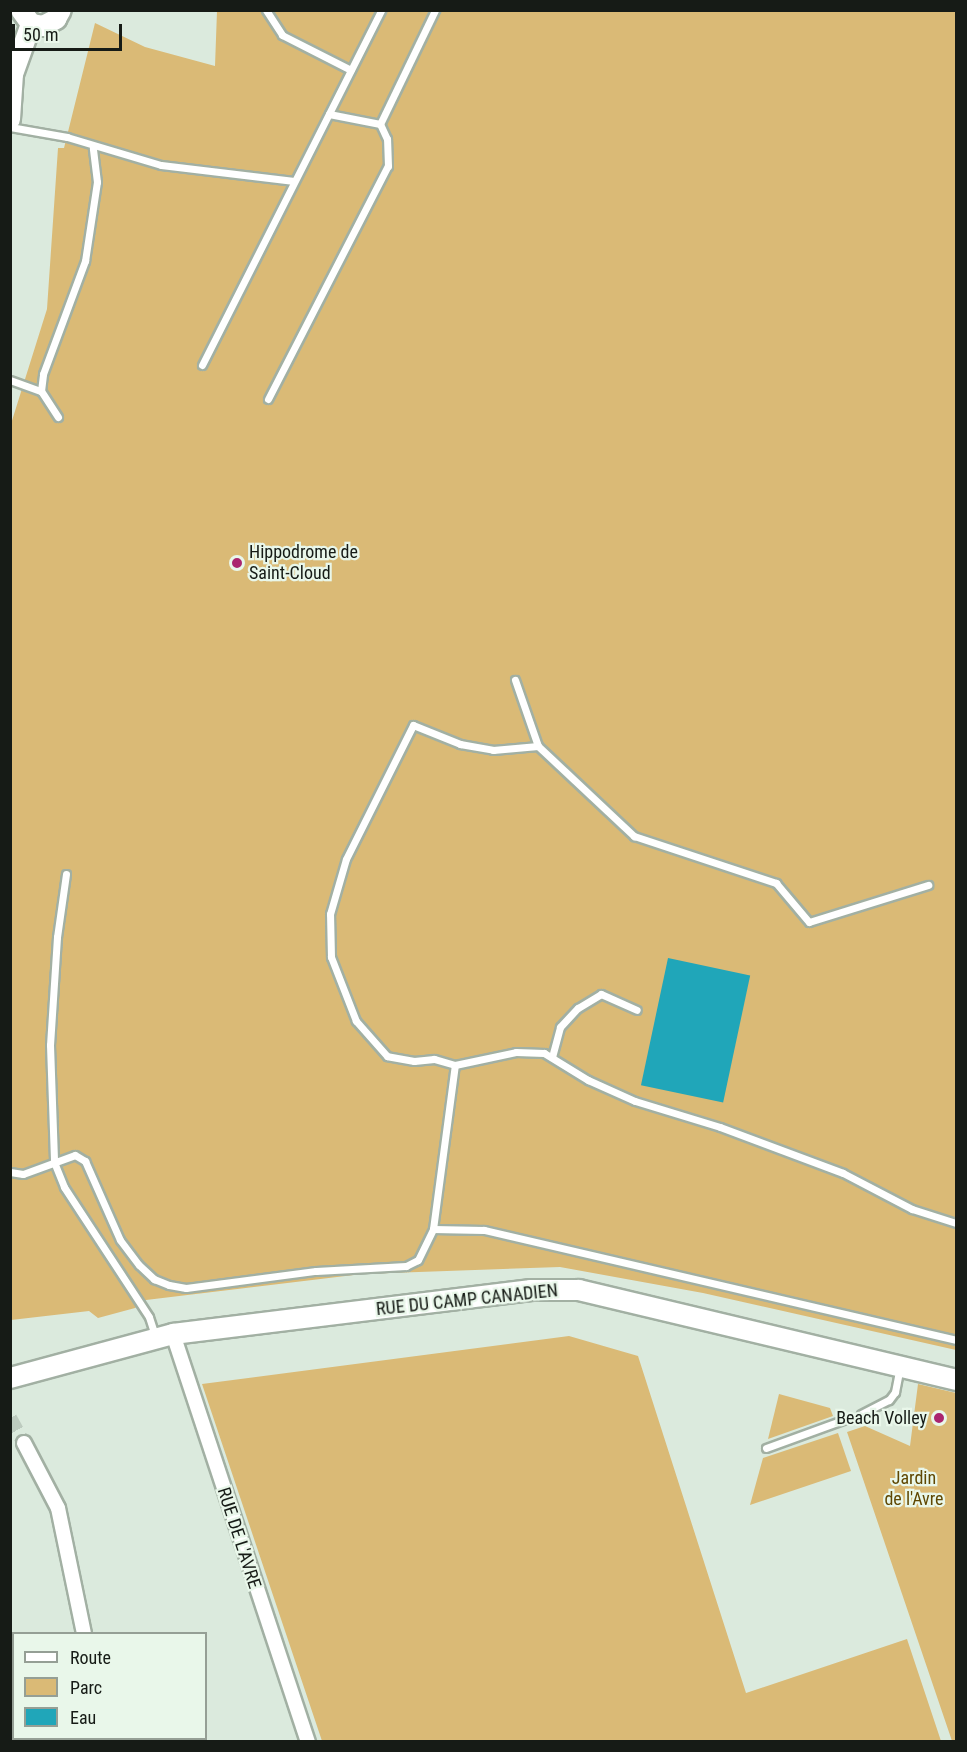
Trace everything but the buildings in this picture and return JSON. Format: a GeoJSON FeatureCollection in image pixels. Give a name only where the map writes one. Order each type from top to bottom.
{"type":"FeatureCollection","features":[{"type":"Feature","properties":{"kind":"main road"},"geometry":{"type":"LineString","coordinates":[[10,119],[17,57],[26,17],[51,24],[61,10]]}},
{"type":"Feature","properties":{"kind":"main road","name":"RUE DU CAMP CANADIEN"},"geometry":{"type":"LineString","coordinates":[[10,1378],[164,1336],[531,1290],[579,1290],[957,1380]]}},
{"type":"Feature","properties":{"kind":"street","name":"RUE DE L'AVRE"},"geometry":{"type":"LineString","coordinates":[[164,1336],[308,1742]]}},
{"type":"Feature","properties":{"kind":"street"},"geometry":{"type":"LineString","coordinates":[[24,1443],[58,1508],[84,1632]]}},
{"type":"Feature","properties":{"kind":"lane"},"geometry":{"type":"LineString","coordinates":[[266,10],[282,35],[351,70]]}},
{"type":"Feature","properties":{"kind":"lane"},"geometry":{"type":"LineString","coordinates":[[202,365],[381,10]]}},
{"type":"Feature","properties":{"kind":"lane"},"geometry":{"type":"LineString","coordinates":[[268,399],[388,166],[387,140],[380,124],[435,10]]}},
{"type":"Feature","properties":{"kind":"lane"},"geometry":{"type":"LineString","coordinates":[[329,114],[380,124]]}},
{"type":"Feature","properties":{"kind":"lane"},"geometry":{"type":"LineString","coordinates":[[10,127],[67,137],[93,148],[161,165],[294,182]]}},
{"type":"Feature","properties":{"kind":"lane"},"geometry":{"type":"LineString","coordinates":[[41,391],[43,374],[85,261],[97,182],[93,148]]}},
{"type":"Feature","properties":{"kind":"lane"},"geometry":{"type":"LineString","coordinates":[[10,380],[41,391],[58,417]]}},
{"type":"Feature","properties":{"kind":"lane"},"geometry":{"type":"LineString","coordinates":[[515,680],[538,746],[634,836],[776,883],[809,922],[928,885]]}},
{"type":"Feature","properties":{"kind":"lane"},"geometry":{"type":"LineString","coordinates":[[538,746],[493,750],[460,744],[413,725],[346,859],[330,914],[331,957],[356,1021],[387,1056],[414,1061],[434,1059],[455,1065],[516,1052],[544,1053],[588,1080],[635,1101],[720,1126],[843,1173],[912,1209],[957,1223]]}},
{"type":"Feature","properties":{"kind":"lane"},"geometry":{"type":"LineString","coordinates":[[66,874],[57,937],[50,1045],[54,1162],[64,1187],[149,1317],[164,1336]]}},
{"type":"Feature","properties":{"kind":"lane"},"geometry":{"type":"LineString","coordinates":[[552,1057],[560,1027],[578,1008],[601,994],[637,1010]]}},
{"type":"Feature","properties":{"kind":"lane"},"geometry":{"type":"LineString","coordinates":[[10,1172],[23,1174],[75,1155],[86,1161],[120,1240],[139,1265],[169,1285],[186,1288],[316,1271],[406,1266],[418,1260],[433,1229],[455,1065]]}},
{"type":"Feature","properties":{"kind":"lane"},"geometry":{"type":"LineString","coordinates":[[433,1229],[484,1230],[957,1340]]}},
{"type":"Feature","properties":{"kind":"lane"},"geometry":{"type":"LineString","coordinates":[[861,1414],[889,1400],[895,1392],[900,1367]]}},
{"type":"Feature","properties":{"kind":"lane"},"geometry":{"type":"LineString","coordinates":[[766,1448],[843,1420]]}},
{"type":"Feature","properties":{"kind":"green space"},"geometry":{"type":"Polygon","coordinates":[[[217,11],[956,11],[956,1350],[703,1293],[560,1267],[362,1274],[146,1300],[135,1308],[98,1318],[89,1311],[11,1320],[10,427],[47,309],[58,148],[64,148],[95,23],[145,47],[215,66],[217,11]]]}},
{"type":"Feature","properties":{"kind":"green space"},"geometry":{"type":"Polygon","coordinates":[[[569,1336],[638,1356],[746,1693],[907,1639],[941,1741],[322,1741],[202,1384],[569,1336]]]}},
{"type":"Feature","properties":{"kind":"green space","name":"Jardin de l'Avre"},"geometry":{"type":"Polygon","coordinates":[[[918,1384],[956,1393],[956,1741],[952,1741],[847,1432],[865,1426],[910,1446],[918,1384]]]}},
{"type":"Feature","properties":{"kind":"green space"},"geometry":{"type":"Polygon","coordinates":[[[779,1394],[830,1408],[833,1416],[768,1439],[779,1394]]]}},
{"type":"Feature","properties":{"kind":"green space"},"geometry":{"type":"Polygon","coordinates":[[[838,1433],[851,1471],[750,1505],[763,1458],[838,1433]]]}},
{"type":"Feature","properties":{"kind":"water"},"geometry":{"type":"Polygon","coordinates":[[[668,958],[750,975],[723,1103],[641,1085],[668,958]]]}},
{"type":"Feature","properties":{"kind":"tunnel"},"geometry":{"type":"LineString","coordinates":[[10,1418],[24,1443]]}},
{"type":"Feature","properties":{"kind":"place","name":"Hippodrome de Saint-Cloud"},"geometry":{"type":"Point","coordinates":[237,563]}},
{"type":"Feature","properties":{"kind":"place","name":"Beach Volley"},"geometry":{"type":"Point","coordinates":[939,1418]}}]}
